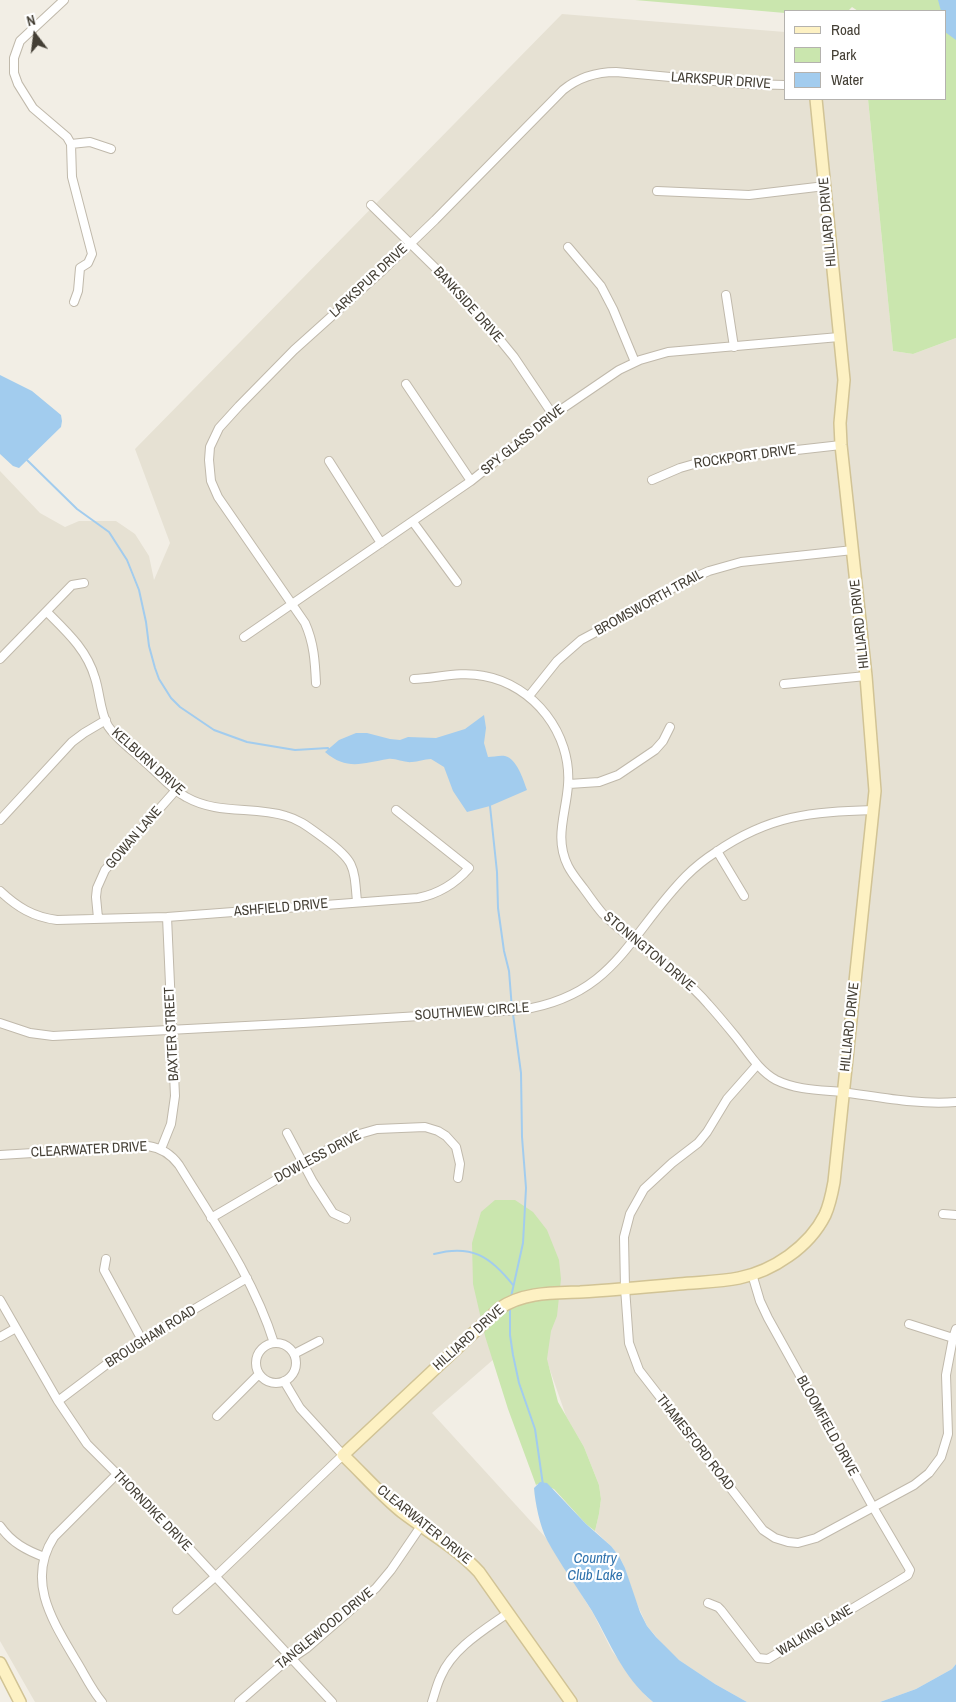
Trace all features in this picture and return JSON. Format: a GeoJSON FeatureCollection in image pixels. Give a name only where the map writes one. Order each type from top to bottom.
{"type":"FeatureCollection","features":[{"type":"Feature","properties":{"kind":"street"},"geometry":{"type":"LineString","coordinates":[[64,0],[20,41],[14,58],[14,72],[18,84],[33,108],[67,137],[71,144],[72,177],[92,254],[88,263],[80,268],[78,291],[74,302]]}},
{"type":"Feature","properties":{"kind":"street","name":"LARKSPUR DRIVE"},"geometry":{"type":"LineString","coordinates":[[316,684],[314,650],[311,636],[305,623],[218,497],[211,481],[210,446],[219,428],[294,350],[382,271],[563,90],[579,79],[597,73],[616,72],[746,84],[784,85]]}},
{"type":"Feature","properties":{"kind":"street","name":"HILLIARD DRIVE"},"geometry":{"type":"LineString","coordinates":[[177,1610],[391,1409],[508,1303],[536,1294],[732,1279],[752,1274],[770,1268],[793,1253],[807,1240],[824,1215],[834,1182],[874,810],[874,772],[866,676],[841,445],[840,423],[844,380],[816,100]]}},
{"type":"Feature","properties":{"kind":"street"},"geometry":{"type":"LineString","coordinates":[[71,144],[90,142],[111,149]]}},
{"type":"Feature","properties":{"kind":"street"},"geometry":{"type":"LineString","coordinates":[[657,191],[749,195],[825,186]]}},
{"type":"Feature","properties":{"kind":"street","name":"BANKSIDE DRIVE"},"geometry":{"type":"LineString","coordinates":[[370,205],[465,297],[481,315],[514,357],[553,415]]}},
{"type":"Feature","properties":{"kind":"street"},"geometry":{"type":"LineString","coordinates":[[568,247],[601,286],[636,362]]}},
{"type":"Feature","properties":{"kind":"street"},"geometry":{"type":"LineString","coordinates":[[726,295],[734,347]]}},
{"type":"Feature","properties":{"kind":"street","name":"SPY GLASS DRIVE"},"geometry":{"type":"LineString","coordinates":[[244,637],[471,481],[553,415],[618,370],[654,355],[668,352],[839,337]]}},
{"type":"Feature","properties":{"kind":"street"},"geometry":{"type":"LineString","coordinates":[[406,384],[471,481]]}},
{"type":"Feature","properties":{"kind":"street","name":"ROCKPORT DRIVE"},"geometry":{"type":"LineString","coordinates":[[652,480],[680,468],[708,460],[841,445]]}},
{"type":"Feature","properties":{"kind":"street"},"geometry":{"type":"LineString","coordinates":[[329,461],[381,543]]}},
{"type":"Feature","properties":{"kind":"street"},"geometry":{"type":"LineString","coordinates":[[413,522],[457,582]]}},
{"type":"Feature","properties":{"kind":"street","name":"BROMSWORTH TRAIL"},"geometry":{"type":"LineString","coordinates":[[529,696],[557,661],[582,640],[650,603],[678,584],[708,571],[741,562],[853,550]]}},
{"type":"Feature","properties":{"kind":"street"},"geometry":{"type":"LineString","coordinates":[[0,659],[72,586],[84,583]]}},
{"type":"Feature","properties":{"kind":"street","name":"KELBURN DRIVE"},"geometry":{"type":"LineString","coordinates":[[47,612],[86,654],[95,676],[108,726],[121,740],[176,790],[198,803],[211,807],[277,814],[295,819],[304,824],[341,851],[350,862],[356,880],[357,902]]}},
{"type":"Feature","properties":{"kind":"street","name":"STONINGTON DRIVE"},"geometry":{"type":"LineString","coordinates":[[414,679],[456,674],[485,676],[507,683],[529,696],[550,718],[567,762],[569,784],[560,836],[561,847],[567,865],[602,912],[706,1001],[757,1064],[775,1080],[803,1088],[916,1102],[956,1102]]}},
{"type":"Feature","properties":{"kind":"street"},"geometry":{"type":"LineString","coordinates":[[784,684],[866,676]]}},
{"type":"Feature","properties":{"kind":"street"},"geometry":{"type":"LineString","coordinates":[[0,820],[72,742],[106,720]]}},
{"type":"Feature","properties":{"kind":"street"},"geometry":{"type":"LineString","coordinates":[[569,784],[598,782],[618,775],[655,750],[663,741],[670,727]]}},
{"type":"Feature","properties":{"kind":"street","name":"GOWAN LANE"},"geometry":{"type":"LineString","coordinates":[[98,918],[97,888],[105,870],[176,790]]}},
{"type":"Feature","properties":{"kind":"street","name":"ASHFIELD DRIVE"},"geometry":{"type":"LineString","coordinates":[[0,891],[21,909],[38,917],[57,920],[166,917],[418,898],[453,884],[470,868],[396,810]]}},
{"type":"Feature","properties":{"kind":"street","name":"SOUTHVIEW CIRCLE"},"geometry":{"type":"LineString","coordinates":[[0,1023],[30,1033],[53,1036],[303,1023],[535,1008],[562,1000],[589,985],[618,960],[686,876],[717,851],[747,833],[770,823],[827,811],[874,810]]}},
{"type":"Feature","properties":{"kind":"street"},"geometry":{"type":"LineString","coordinates":[[717,851],[744,896]]}},
{"type":"Feature","properties":{"kind":"street","name":"BAXTER STREET"},"geometry":{"type":"LineString","coordinates":[[161,1149],[171,1124],[175,1096],[166,917]]}},
{"type":"Feature","properties":{"kind":"street","name":"THAMESFORD ROAD"},"geometry":{"type":"LineString","coordinates":[[757,1064],[727,1099],[698,1143],[654,1178],[644,1189],[630,1214],[624,1237],[624,1288],[630,1343],[640,1370],[763,1530],[775,1538],[784,1541],[798,1543],[816,1538],[922,1479],[936,1466],[941,1457],[948,1434],[946,1375],[952,1338],[956,1329]]}},
{"type":"Feature","properties":{"kind":"street","name":"DOWLESS DRIVE"},"geometry":{"type":"LineString","coordinates":[[211,1218],[349,1137],[377,1129],[425,1127],[438,1131],[446,1136],[456,1147],[460,1164],[458,1178]]}},
{"type":"Feature","properties":{"kind":"street"},"geometry":{"type":"LineString","coordinates":[[286,1133],[333,1213],[346,1219]]}},
{"type":"Feature","properties":{"kind":"street","name":"CLEARWATER DRIVE"},"geometry":{"type":"LineString","coordinates":[[0,1155],[148,1146],[161,1149],[172,1156],[180,1165],[247,1278],[266,1315],[274,1343]]}},
{"type":"Feature","properties":{"kind":"street"},"geometry":{"type":"LineString","coordinates":[[943,1214],[956,1215]]}},
{"type":"Feature","properties":{"kind":"street"},"geometry":{"type":"LineString","coordinates":[[106,1258],[104,1270],[142,1340]]}},
{"type":"Feature","properties":{"kind":"street","name":"BLOOMFIELD DRIVE"},"geometry":{"type":"LineString","coordinates":[[752,1274],[760,1301],[768,1318],[873,1507],[910,1568],[910,1573]]}},
{"type":"Feature","properties":{"kind":"street","name":"BROUGHAM ROAD"},"geometry":{"type":"LineString","coordinates":[[58,1401],[142,1340],[247,1278]]}},
{"type":"Feature","properties":{"kind":"street","name":"THORNDIKE DRIVE"},"geometry":{"type":"LineString","coordinates":[[0,1300],[58,1401],[87,1444],[146,1502],[332,1702]]}},
{"type":"Feature","properties":{"kind":"street"},"geometry":{"type":"LineString","coordinates":[[909,1324],[952,1338]]}},
{"type":"Feature","properties":{"kind":"street"},"geometry":{"type":"LineString","coordinates":[[0,1337],[16,1328]]}},
{"type":"Feature","properties":{"kind":"street"},"geometry":{"type":"LineString","coordinates":[[294,1354],[319,1342]]}},
{"type":"Feature","properties":{"kind":"street"},"geometry":{"type":"LineString","coordinates":[[268,1344],[286,1345],[294,1354],[296,1363],[294,1372],[284,1381],[270,1382],[259,1374],[256,1361],[258,1354],[268,1344]]}},
{"type":"Feature","properties":{"kind":"street"},"geometry":{"type":"LineString","coordinates":[[217,1416],[259,1374]]}},
{"type":"Feature","properties":{"kind":"street","name":"CLEARWATER DRIVE"},"geometry":{"type":"LineString","coordinates":[[284,1381],[300,1408],[383,1495],[473,1565],[490,1586],[571,1702]]}},
{"type":"Feature","properties":{"kind":"street"},"geometry":{"type":"LineString","coordinates":[[102,1702],[54,1623],[48,1610],[42,1576],[44,1557],[54,1537],[116,1474]]}},
{"type":"Feature","properties":{"kind":"street"},"geometry":{"type":"LineString","coordinates":[[0,1526],[12,1541],[44,1557]]}},
{"type":"Feature","properties":{"kind":"street","name":"TANGLEWOOD DRIVE"},"geometry":{"type":"LineString","coordinates":[[239,1702],[279,1666],[307,1648],[376,1588],[422,1526]]}},
{"type":"Feature","properties":{"kind":"street","name":"WALKING LANE"},"geometry":{"type":"LineString","coordinates":[[708,1603],[721,1610],[758,1658],[768,1659],[910,1573]]}},
{"type":"Feature","properties":{"kind":"street"},"geometry":{"type":"LineString","coordinates":[[432,1702],[441,1676],[458,1652],[468,1642],[508,1613]]}},
{"type":"Feature","properties":{"kind":"street"},"geometry":{"type":"LineString","coordinates":[[0,1663],[9,1684],[20,1702]]}},
{"type":"Feature","properties":{"kind":"street"},"geometry":{"type":"LineString","coordinates":[[0,1673],[9,1684]]}},
{"type":"Feature","properties":{"kind":"shaded area"},"geometry":{"type":"Polygon","coordinates":[[[562,14],[784,32],[784,100],[868,100],[893,351],[913,354],[956,338],[956,1664],[952,1669],[916,1689],[880,1702],[747,1702],[715,1684],[679,1660],[647,1626],[619,1556],[595,1531],[601,1499],[599,1485],[584,1447],[566,1416],[534,1324],[432,1413],[546,1538],[593,1613],[612,1651],[646,1696],[653,1702],[35,1702],[0,1641],[0,471],[40,513],[65,527],[79,521],[116,521],[135,534],[149,556],[154,580],[170,543],[135,449],[562,14]]]}},
{"type":"Feature","properties":{"kind":"green space"},"geometry":{"type":"Polygon","coordinates":[[[635,0],[956,0],[956,338],[913,354],[893,351],[868,100],[946,100],[946,10],[856,10],[852,7],[849,10],[784,10],[784,13],[635,0]]]}},
{"type":"Feature","properties":{"kind":"green space"},"geometry":{"type":"Polygon","coordinates":[[[495,1200],[515,1200],[533,1212],[547,1230],[559,1260],[561,1279],[557,1316],[551,1331],[547,1359],[558,1402],[584,1447],[599,1485],[601,1499],[595,1531],[586,1524],[554,1489],[536,1485],[508,1409],[485,1336],[473,1284],[472,1243],[481,1212],[495,1200]]]}},
{"type":"Feature","properties":{"kind":"water"},"geometry":{"type":"Polygon","coordinates":[[[938,0],[956,0],[956,40],[946,33],[946,10],[941,10],[938,0]]]}},
{"type":"Feature","properties":{"kind":"water"},"geometry":{"type":"Polygon","coordinates":[[[0,375],[32,391],[61,415],[61,427],[19,468],[13,466],[0,454],[0,375]]]}},
{"type":"Feature","properties":{"kind":"water"},"geometry":{"type":"Polygon","coordinates":[[[484,715],[486,728],[484,743],[488,757],[505,756],[513,761],[527,790],[490,806],[467,812],[453,791],[444,767],[431,759],[409,762],[388,759],[363,764],[348,764],[333,758],[325,752],[339,740],[356,733],[367,733],[400,740],[408,737],[436,738],[465,729],[484,715]]]}},
{"type":"Feature","properties":{"kind":"water","name":"Country Club Lake"},"geometry":{"type":"Polygon","coordinates":[[[540,1482],[547,1483],[619,1556],[640,1612],[647,1626],[656,1637],[679,1660],[715,1684],[747,1702],[653,1702],[642,1692],[625,1670],[592,1611],[544,1535],[534,1488],[540,1482]]]}},
{"type":"Feature","properties":{"kind":"water"},"geometry":{"type":"Polygon","coordinates":[[[956,1664],[956,1702],[880,1702],[916,1689],[952,1669],[956,1664]]]}},
{"type":"Feature","properties":{"kind":"waterway"},"geometry":{"type":"LineString","coordinates":[[27,460],[77,509],[109,532],[127,560],[139,590],[155,668],[159,679],[171,698],[180,707],[214,730],[247,742],[295,750],[328,748],[329,750]]}},
{"type":"Feature","properties":{"kind":"waterway"},"geometry":{"type":"LineString","coordinates":[[490,806],[497,872],[498,908],[509,971],[512,1009]]}},
{"type":"Feature","properties":{"kind":"waterway"},"geometry":{"type":"LineString","coordinates":[[511,1297],[523,1243],[526,1188],[522,1137],[521,1073],[513,1014]]}},
{"type":"Feature","properties":{"kind":"waterway"},"geometry":{"type":"LineString","coordinates":[[434,1254],[459,1251],[479,1255],[496,1267],[513,1285]]}},
{"type":"Feature","properties":{"kind":"waterway"},"geometry":{"type":"LineString","coordinates":[[510,1306],[510,1335],[513,1355],[519,1383],[535,1429],[543,1485]]}}]}
